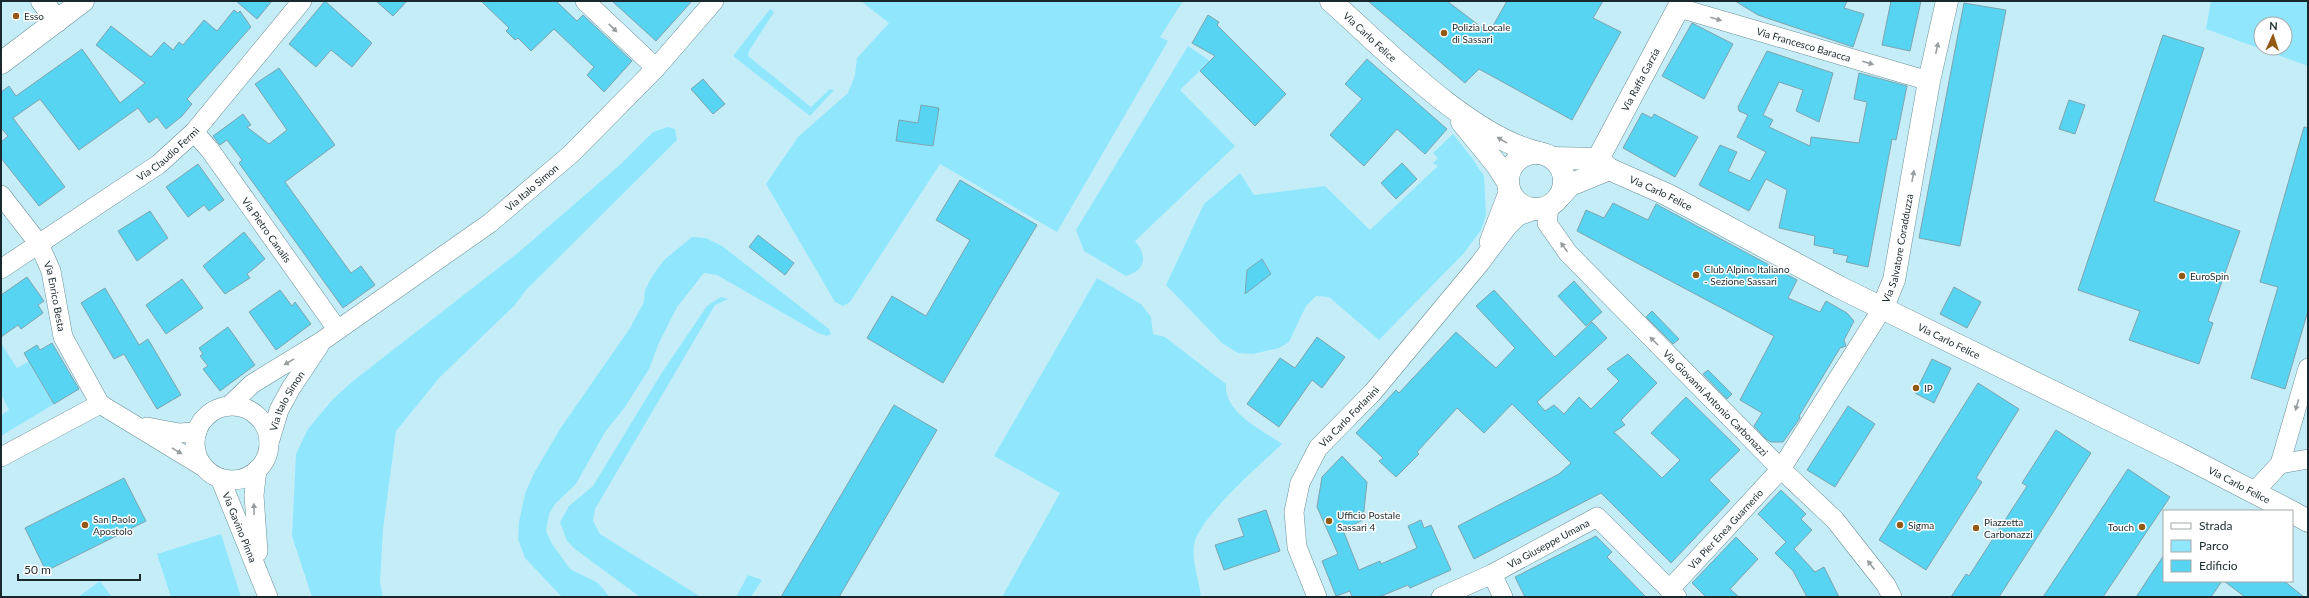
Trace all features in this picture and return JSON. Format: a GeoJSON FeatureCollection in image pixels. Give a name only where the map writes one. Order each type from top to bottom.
{"type":"FeatureCollection","features":[{"type":"Feature","properties":{"kind":"main road"},"geometry":{"type":"LineString","coordinates":[[42,1],[57,20]]}},
{"type":"Feature","properties":{"kind":"main road"},"geometry":{"type":"LineString","coordinates":[[1,63],[83,1]]}},
{"type":"Feature","properties":{"kind":"main road","name":"Via Carlo Felice"},"geometry":{"type":"LineString","coordinates":[[1331,1],[1446,103],[1497,165],[1508,186]]}},
{"type":"Feature","properties":{"kind":"main road","name":"Via Salvatore Coradduzza"},"geometry":{"type":"LineString","coordinates":[[1882,309],[1894,280],[1929,81],[1947,1]]}},
{"type":"Feature","properties":{"kind":"main road","name":"Via Raffa Garzia"},"geometry":{"type":"LineString","coordinates":[[1604,164],[1680,4]]}},
{"type":"Feature","properties":{"kind":"main road","name":"Via Carlo Felice"},"geometry":{"type":"LineString","coordinates":[[1446,103],[1509,143],[1546,155],[1604,164],[1668,195],[1728,229],[1882,309],[2255,491],[2289,510]]}},
{"type":"Feature","properties":{"kind":"main road"},"geometry":{"type":"LineString","coordinates":[[1548,204],[1565,180],[1559,164],[1546,155],[1525,155],[1519,158],[1510,168],[1508,186],[1519,204],[1548,204],[1570,185],[1604,164]]}},
{"type":"Feature","properties":{"kind":"main road","name":"Via Carlo Felice"},"geometry":{"type":"LineString","coordinates":[[2293,512],[2308,521]]}},
{"type":"Feature","properties":{"kind":"street","name":"Via Claudio Fermi"},"geometry":{"type":"LineString","coordinates":[[1,269],[159,164],[194,132],[302,1]]}},
{"type":"Feature","properties":{"kind":"street"},"geometry":{"type":"LineString","coordinates":[[585,1],[656,68]]}},
{"type":"Feature","properties":{"kind":"street","name":"Via Italo Simon"},"geometry":{"type":"LineString","coordinates":[[229,406],[252,384],[322,342],[337,329],[490,223],[571,154],[656,68],[714,1]]}},
{"type":"Feature","properties":{"kind":"street","name":"Via Francesco Baracca"},"geometry":{"type":"LineString","coordinates":[[1680,4],[1929,81]]}},
{"type":"Feature","properties":{"kind":"street","name":"Via Pietro Canalis"},"geometry":{"type":"LineString","coordinates":[[194,132],[210,150],[337,329]]}},
{"type":"Feature","properties":{"kind":"street","name":"Via Carlo Forlanini"},"geometry":{"type":"LineString","coordinates":[[1480,263],[1508,186]]}},
{"type":"Feature","properties":{"kind":"street","name":"Via Enrico Besta"},"geometry":{"type":"LineString","coordinates":[[1,195],[39,244],[51,271],[63,337],[100,404]]}},
{"type":"Feature","properties":{"kind":"street","name":"Via Carlo Forlanini"},"geometry":{"type":"LineString","coordinates":[[1317,597],[1297,547],[1294,512],[1300,483],[1318,448],[1373,392],[1480,263],[1506,227],[1518,216],[1548,204]]}},
{"type":"Feature","properties":{"kind":"street","name":"Via Giovanni Antonio Carbonazzi"},"geometry":{"type":"LineString","coordinates":[[1548,204],[1547,223],[1568,253],[1781,469],[1835,520],[1886,585],[1892,597]]}},
{"type":"Feature","properties":{"kind":"street","name":"Via Salvatore Coradduzza"},"geometry":{"type":"LineString","coordinates":[[1781,469],[1882,309]]}},
{"type":"Feature","properties":{"kind":"street","name":"Via Italo Simon"},"geometry":{"type":"LineString","coordinates":[[269,443],[280,410],[291,388],[322,342]]}},
{"type":"Feature","properties":{"kind":"street"},"geometry":{"type":"LineString","coordinates":[[2255,491],[2280,464],[2308,368]]}},
{"type":"Feature","properties":{"kind":"street"},"geometry":{"type":"LineString","coordinates":[[1,458],[100,404],[202,466],[210,474],[220,478],[240,479],[257,470],[264,462],[269,443],[267,431],[261,421],[247,410],[229,406],[209,414],[201,422],[196,432],[195,443],[197,456],[202,466]]}},
{"type":"Feature","properties":{"kind":"street"},"geometry":{"type":"LineString","coordinates":[[132,423],[167,432],[196,432]]}},
{"type":"Feature","properties":{"kind":"street"},"geometry":{"type":"LineString","coordinates":[[2280,464],[2308,459]]}},
{"type":"Feature","properties":{"kind":"street","name":"Via Pier Enea Guarnerio"},"geometry":{"type":"LineString","coordinates":[[1673,593],[1781,469]]}},
{"type":"Feature","properties":{"kind":"street","name":"Via Gavino Pinna"},"geometry":{"type":"LineString","coordinates":[[257,470],[254,495],[254,520],[261,576]]}},
{"type":"Feature","properties":{"kind":"street","name":"Via Gavino Pinna"},"geometry":{"type":"LineString","coordinates":[[220,478],[261,576],[268,597]]}},
{"type":"Feature","properties":{"kind":"street","name":"Via Giuseppe Umana"},"geometry":{"type":"LineString","coordinates":[[1441,597],[1492,574],[1597,517],[1673,593]]}},
{"type":"Feature","properties":{"kind":"street"},"geometry":{"type":"LineString","coordinates":[[1492,574],[1502,597]]}},
{"type":"Feature","properties":{"kind":"green space"},"geometry":{"type":"Polygon","coordinates":[[[861,1],[1183,1],[1160,37],[1168,41],[1057,232],[940,164],[850,302],[843,306],[835,302],[766,184],[798,137],[848,93],[855,75],[857,58],[889,23],[861,1]]]}},
{"type":"Feature","properties":{"kind":"green space"},"geometry":{"type":"Polygon","coordinates":[[[2211,1],[2308,1],[2308,66],[2280,56],[2293,56],[2293,16],[2253,16],[2253,46],[2206,29],[2211,1]]]}},
{"type":"Feature","properties":{"kind":"green space"},"geometry":{"type":"Polygon","coordinates":[[[770,9],[774,12],[749,51],[748,56],[811,107],[830,89],[834,90],[810,116],[733,56],[770,9]]]}},
{"type":"Feature","properties":{"kind":"green space"},"geometry":{"type":"Polygon","coordinates":[[[1188,46],[1210,61],[1180,90],[1235,146],[1135,241],[1142,252],[1143,262],[1138,270],[1126,276],[1084,251],[1076,230],[1188,46]]]}},
{"type":"Feature","properties":{"kind":"green space"},"geometry":{"type":"Polygon","coordinates":[[[668,127],[675,129],[677,140],[526,290],[514,306],[440,377],[396,431],[383,529],[380,582],[383,597],[312,597],[292,536],[296,454],[308,429],[332,400],[353,381],[519,252],[622,163],[653,132],[668,127]]]}},
{"type":"Feature","properties":{"kind":"green space"},"geometry":{"type":"Polygon","coordinates":[[[1453,134],[1484,176],[1486,215],[1481,230],[1464,253],[1379,340],[1329,297],[1316,296],[1306,306],[1289,342],[1279,348],[1253,354],[1238,353],[1222,343],[1166,285],[1204,204],[1240,173],[1254,195],[1325,186],[1370,230],[1438,166],[1433,163],[1438,158],[1433,153],[1453,134]]]}},
{"type":"Feature","properties":{"kind":"green space"},"geometry":{"type":"Polygon","coordinates":[[[692,237],[706,238],[722,246],[829,329],[831,334],[827,336],[818,333],[717,275],[704,273],[677,307],[658,345],[649,369],[625,407],[605,432],[576,484],[555,504],[549,514],[546,531],[552,544],[570,569],[598,583],[609,596],[562,597],[525,558],[518,539],[519,522],[525,494],[533,475],[560,429],[630,328],[644,302],[645,290],[653,275],[664,260],[692,237]]]}},
{"type":"Feature","properties":{"kind":"green space"},"geometry":{"type":"Polygon","coordinates":[[[1097,278],[1141,304],[1151,317],[1153,334],[1165,337],[1226,384],[1227,394],[1231,404],[1237,412],[1282,444],[1218,506],[1198,534],[1194,545],[1194,552],[1201,597],[1002,597],[1060,493],[994,456],[1097,278]]]}},
{"type":"Feature","properties":{"kind":"green space"},"geometry":{"type":"Polygon","coordinates":[[[721,297],[728,299],[715,305],[595,509],[593,521],[600,534],[701,597],[640,597],[575,549],[567,541],[560,522],[569,506],[593,486],[661,374],[707,306],[721,297]]]}},
{"type":"Feature","properties":{"kind":"green space"},"geometry":{"type":"Polygon","coordinates":[[[1,343],[17,368],[29,361],[54,404],[1,436],[1,415],[9,410],[1,394],[1,343]]]}},
{"type":"Feature","properties":{"kind":"green space"},"geometry":{"type":"Polygon","coordinates":[[[221,534],[241,597],[171,597],[157,554],[221,534]]]}},
{"type":"Feature","properties":{"kind":"green space"},"geometry":{"type":"Polygon","coordinates":[[[748,575],[762,580],[751,597],[736,597],[748,575]]]}},
{"type":"Feature","properties":{"kind":"green space"},"geometry":{"type":"Polygon","coordinates":[[[100,581],[112,597],[78,597],[100,581]]]}},
{"type":"Feature","properties":{"kind":"building"},"geometry":{"type":"Polygon","coordinates":[[[236,1],[272,1],[257,19],[236,1]]]}},
{"type":"Feature","properties":{"kind":"building"},"geometry":{"type":"Polygon","coordinates":[[[325,1],[372,43],[352,67],[331,50],[316,67],[289,44],[325,1]]]}},
{"type":"Feature","properties":{"kind":"building"},"geometry":{"type":"Polygon","coordinates":[[[376,1],[407,1],[393,16],[376,1]]]}},
{"type":"Feature","properties":{"kind":"building"},"geometry":{"type":"Polygon","coordinates":[[[481,1],[556,1],[577,21],[583,15],[632,61],[604,92],[587,75],[594,67],[554,29],[531,51],[518,38],[515,40],[506,31],[509,28],[481,1]]]}},
{"type":"Feature","properties":{"kind":"building"},"geometry":{"type":"Polygon","coordinates":[[[612,1],[692,1],[656,41],[612,1]]]}},
{"type":"Feature","properties":{"kind":"building"},"geometry":{"type":"Polygon","coordinates":[[[1368,1],[1447,1],[1489,33],[1507,1],[1603,1],[1593,18],[1621,32],[1572,120],[1479,69],[1465,83],[1368,1]]]}},
{"type":"Feature","properties":{"kind":"building"},"geometry":{"type":"Polygon","coordinates":[[[1735,1],[1847,1],[1844,8],[1864,14],[1853,47],[1758,15],[1735,1]]]}},
{"type":"Feature","properties":{"kind":"building"},"geometry":{"type":"Polygon","coordinates":[[[1891,1],[1921,1],[1910,51],[1882,45],[1891,1]]]}},
{"type":"Feature","properties":{"kind":"building"},"geometry":{"type":"Polygon","coordinates":[[[1964,3],[2006,10],[1960,246],[1919,238],[1964,3]]]}},
{"type":"Feature","properties":{"kind":"building"},"geometry":{"type":"Polygon","coordinates":[[[234,10],[238,13],[240,11],[251,27],[187,99],[192,104],[182,116],[166,129],[157,117],[149,123],[138,108],[79,150],[40,99],[13,118],[65,187],[39,206],[1,158],[1,142],[8,136],[1,128],[1,92],[9,86],[16,96],[82,49],[120,103],[145,83],[96,45],[111,26],[151,57],[164,42],[173,50],[179,42],[183,45],[204,20],[217,31],[234,10]]]}},
{"type":"Feature","properties":{"kind":"building"},"geometry":{"type":"Polygon","coordinates":[[[1208,15],[1219,22],[1217,25],[1286,94],[1255,126],[1200,71],[1215,56],[1192,43],[1208,15]]]}},
{"type":"Feature","properties":{"kind":"building"},"geometry":{"type":"Polygon","coordinates":[[[1692,23],[1733,44],[1704,99],[1662,76],[1692,23]]]}},
{"type":"Feature","properties":{"kind":"building"},"geometry":{"type":"Polygon","coordinates":[[[2163,35],[2204,48],[2154,201],[2240,231],[2208,321],[2213,323],[2199,364],[2129,340],[2140,311],[2078,290],[2163,35]]]}},
{"type":"Feature","properties":{"kind":"building"},"geometry":{"type":"Polygon","coordinates":[[[1767,51],[1833,73],[1819,122],[1796,111],[1803,90],[1779,82],[1763,115],[1773,120],[1769,127],[1810,146],[1811,137],[1859,143],[1867,102],[1854,99],[1859,73],[1907,86],[1896,140],[1892,139],[1868,267],[1846,262],[1848,256],[1833,253],[1834,249],[1814,245],[1815,236],[1779,228],[1787,190],[1766,179],[1749,211],[1699,185],[1720,145],[1737,152],[1728,171],[1750,181],[1766,152],[1737,137],[1748,115],[1739,111],[1738,107],[1767,51]]]}},
{"type":"Feature","properties":{"kind":"building"},"geometry":{"type":"Polygon","coordinates":[[[1367,59],[1447,129],[1425,154],[1397,129],[1364,166],[1330,135],[1362,99],[1345,84],[1367,59]]]}},
{"type":"Feature","properties":{"kind":"building"},"geometry":{"type":"Polygon","coordinates":[[[279,68],[335,145],[285,182],[351,273],[361,266],[375,285],[343,308],[239,163],[242,160],[227,140],[220,145],[213,136],[243,114],[251,125],[247,127],[269,144],[287,130],[255,84],[279,68]]]}},
{"type":"Feature","properties":{"kind":"building"},"geometry":{"type":"Polygon","coordinates":[[[703,79],[725,104],[713,114],[691,89],[703,79]]]}},
{"type":"Feature","properties":{"kind":"building"},"geometry":{"type":"Polygon","coordinates":[[[2069,100],[2085,105],[2075,134],[2059,129],[2069,100]]]}},
{"type":"Feature","properties":{"kind":"building"},"geometry":{"type":"Polygon","coordinates":[[[921,105],[939,108],[933,146],[896,141],[899,120],[918,123],[921,105]]]}},
{"type":"Feature","properties":{"kind":"building"},"geometry":{"type":"Polygon","coordinates":[[[1642,113],[1652,118],[1654,114],[1698,137],[1675,177],[1623,148],[1642,113]]]}},
{"type":"Feature","properties":{"kind":"building"},"geometry":{"type":"Polygon","coordinates":[[[2304,127],[2308,128],[2308,311],[2285,389],[2251,378],[2278,287],[2260,282],[2304,127]]]}},
{"type":"Feature","properties":{"kind":"building"},"geometry":{"type":"Polygon","coordinates":[[[1402,163],[1417,179],[1396,199],[1381,183],[1402,163]]]}},
{"type":"Feature","properties":{"kind":"building"},"geometry":{"type":"Polygon","coordinates":[[[198,164],[224,200],[209,211],[204,205],[188,217],[166,187],[198,164]]]}},
{"type":"Feature","properties":{"kind":"building"},"geometry":{"type":"Polygon","coordinates":[[[960,180],[1037,225],[943,383],[867,338],[892,296],[926,316],[970,240],[936,220],[960,180]]]}},
{"type":"Feature","properties":{"kind":"building"},"geometry":{"type":"Polygon","coordinates":[[[1613,203],[1648,220],[1656,204],[1797,280],[1788,298],[1820,312],[1826,301],[1847,313],[1854,321],[1844,340],[1846,346],[1840,348],[1799,416],[1800,418],[1783,442],[1771,442],[1766,439],[1754,426],[1762,413],[1740,400],[1774,336],[1577,231],[1586,210],[1604,218],[1613,203]]]}},
{"type":"Feature","properties":{"kind":"building"},"geometry":{"type":"Polygon","coordinates":[[[150,211],[168,238],[137,261],[118,231],[150,211]]]}},
{"type":"Feature","properties":{"kind":"building"},"geometry":{"type":"Polygon","coordinates":[[[244,232],[265,259],[247,274],[250,278],[225,294],[203,266],[244,232]]]}},
{"type":"Feature","properties":{"kind":"building"},"geometry":{"type":"Polygon","coordinates":[[[758,235],[794,263],[785,275],[749,247],[758,235]]]}},
{"type":"Feature","properties":{"kind":"building"},"geometry":{"type":"Polygon","coordinates":[[[1262,259],[1271,274],[1245,294],[1247,270],[1262,259]]]}},
{"type":"Feature","properties":{"kind":"building"},"geometry":{"type":"Polygon","coordinates":[[[27,277],[44,301],[38,305],[43,313],[21,329],[18,325],[1,337],[1,295],[27,277]]]}},
{"type":"Feature","properties":{"kind":"building"},"geometry":{"type":"Polygon","coordinates":[[[182,279],[203,308],[166,334],[146,305],[182,279]]]}},
{"type":"Feature","properties":{"kind":"building"},"geometry":{"type":"Polygon","coordinates":[[[1574,281],[1602,312],[1586,326],[1558,296],[1574,281]]]}},
{"type":"Feature","properties":{"kind":"building"},"geometry":{"type":"Polygon","coordinates":[[[1954,287],[1981,302],[1967,328],[1940,314],[1954,287]]]}},
{"type":"Feature","properties":{"kind":"building"},"geometry":{"type":"Polygon","coordinates":[[[105,288],[139,345],[148,339],[181,395],[157,409],[124,354],[114,359],[81,303],[105,288]]]}},
{"type":"Feature","properties":{"kind":"building"},"geometry":{"type":"Polygon","coordinates":[[[280,290],[292,306],[295,302],[311,324],[276,350],[249,312],[280,290]]]}},
{"type":"Feature","properties":{"kind":"building"},"geometry":{"type":"Polygon","coordinates":[[[1494,290],[1555,357],[1592,322],[1607,338],[1537,402],[1545,411],[1554,405],[1564,414],[1579,397],[1591,409],[1619,381],[1607,369],[1628,354],[1657,383],[1621,420],[1625,425],[1614,432],[1662,478],[1680,460],[1651,433],[1686,397],[1740,450],[1709,480],[1730,501],[1671,563],[1601,493],[1474,559],[1458,526],[1559,474],[1571,463],[1512,404],[1484,433],[1457,408],[1417,452],[1419,454],[1396,477],[1379,461],[1383,458],[1356,433],[1396,390],[1399,393],[1456,332],[1496,368],[1515,348],[1476,306],[1494,290]]]}},
{"type":"Feature","properties":{"kind":"building"},"geometry":{"type":"Polygon","coordinates":[[[1652,311],[1679,339],[1673,344],[1646,317],[1652,311]]]}},
{"type":"Feature","properties":{"kind":"building"},"geometry":{"type":"Polygon","coordinates":[[[228,327],[255,365],[220,391],[203,369],[208,366],[200,356],[203,354],[199,348],[228,327]]]}},
{"type":"Feature","properties":{"kind":"building"},"geometry":{"type":"Polygon","coordinates":[[[1317,337],[1345,357],[1322,388],[1312,380],[1279,427],[1247,404],[1280,358],[1295,368],[1317,337]]]}},
{"type":"Feature","properties":{"kind":"building"},"geometry":{"type":"Polygon","coordinates":[[[52,343],[79,389],[54,404],[24,353],[37,345],[40,350],[52,343]]]}},
{"type":"Feature","properties":{"kind":"building"},"geometry":{"type":"Polygon","coordinates":[[[1932,359],[1951,368],[1934,403],[1915,393],[1932,359]]]}},
{"type":"Feature","properties":{"kind":"building"},"geometry":{"type":"Polygon","coordinates":[[[1708,370],[1732,394],[1727,399],[1703,374],[1708,370]]]}},
{"type":"Feature","properties":{"kind":"building"},"geometry":{"type":"Polygon","coordinates":[[[1978,383],[2019,409],[1976,478],[1982,482],[1926,570],[1879,540],[1978,383]]]}},
{"type":"Feature","properties":{"kind":"building"},"geometry":{"type":"Polygon","coordinates":[[[894,405],[937,430],[839,597],[781,597],[894,405]]]}},
{"type":"Feature","properties":{"kind":"building"},"geometry":{"type":"Polygon","coordinates":[[[1848,406],[1875,424],[1835,487],[1807,470],[1848,406]]]}},
{"type":"Feature","properties":{"kind":"building"},"geometry":{"type":"Polygon","coordinates":[[[2056,430],[2091,453],[1999,597],[1951,597],[1966,574],[1969,576],[2027,486],[2022,483],[2056,430]]]}},
{"type":"Feature","properties":{"kind":"building"},"geometry":{"type":"Polygon","coordinates":[[[1342,456],[1367,482],[1363,520],[1343,530],[1359,570],[1380,561],[1381,564],[1417,548],[1408,526],[1421,520],[1424,528],[1431,525],[1451,570],[1410,588],[1408,585],[1379,597],[1352,597],[1350,591],[1336,596],[1322,561],[1338,554],[1317,507],[1322,477],[1342,456]]]}},
{"type":"Feature","properties":{"kind":"building"},"geometry":{"type":"Polygon","coordinates":[[[2128,469],[2170,497],[2103,597],[2043,597],[2128,469]]]}},
{"type":"Feature","properties":{"kind":"building","name":"San Paolo Apostolo"},"geometry":{"type":"Polygon","coordinates":[[[124,478],[146,521],[46,571],[25,528],[124,478]]]}},
{"type":"Feature","properties":{"kind":"building"},"geometry":{"type":"Polygon","coordinates":[[[1781,490],[1806,514],[1801,519],[1812,530],[1794,549],[1815,572],[1824,567],[1839,597],[1807,597],[1793,571],[1775,553],[1786,542],[1758,514],[1781,490]]]}},
{"type":"Feature","properties":{"kind":"building"},"geometry":{"type":"Polygon","coordinates":[[[1266,510],[1280,551],[1224,570],[1215,545],[1244,536],[1238,519],[1266,510]]]}},
{"type":"Feature","properties":{"kind":"building"},"geometry":{"type":"Polygon","coordinates":[[[1596,536],[1612,552],[1607,557],[1646,597],[1525,597],[1515,577],[1596,536]]]}},
{"type":"Feature","properties":{"kind":"building"},"geometry":{"type":"Polygon","coordinates":[[[1736,537],[1758,559],[1730,589],[1739,597],[1706,597],[1692,583],[1736,537]]]}},
{"type":"Feature","properties":{"kind":"building"},"geometry":{"type":"Polygon","coordinates":[[[2163,556],[2163,582],[2221,582],[2211,597],[2136,597],[2163,556]]]}},
{"type":"Feature","properties":{"kind":"building"},"geometry":{"type":"Polygon","coordinates":[[[2225,582],[2285,582],[2304,597],[2245,597],[2225,582]]]}},
{"type":"Feature","properties":{"kind":"place","name":"Esso"},"geometry":{"type":"Point","coordinates":[16,16]}},
{"type":"Feature","properties":{"kind":"place","name":"Polizia Locale di Sassari"},"geometry":{"type":"Point","coordinates":[1444,33]}},
{"type":"Feature","properties":{"kind":"place","name":"Club Alpino Italiano - Sezione Sassari"},"geometry":{"type":"Point","coordinates":[1696,275]}},
{"type":"Feature","properties":{"kind":"place","name":"EuroSpin"},"geometry":{"type":"Point","coordinates":[2182,276]}},
{"type":"Feature","properties":{"kind":"place","name":"IP"},"geometry":{"type":"Point","coordinates":[1916,388]}},
{"type":"Feature","properties":{"kind":"place","name":"Ufficio Postale Sassari 4"},"geometry":{"type":"Point","coordinates":[1329,521]}},
{"type":"Feature","properties":{"kind":"place","name":"San Paolo Apostolo"},"geometry":{"type":"Point","coordinates":[85,525]}},
{"type":"Feature","properties":{"kind":"place","name":"Sigma"},"geometry":{"type":"Point","coordinates":[1900,525]}},
{"type":"Feature","properties":{"kind":"place","name":"Touch"},"geometry":{"type":"Point","coordinates":[2142,527]}},
{"type":"Feature","properties":{"kind":"place","name":"Piazzetta Carbonazzi"},"geometry":{"type":"Point","coordinates":[1976,528]}}]}
